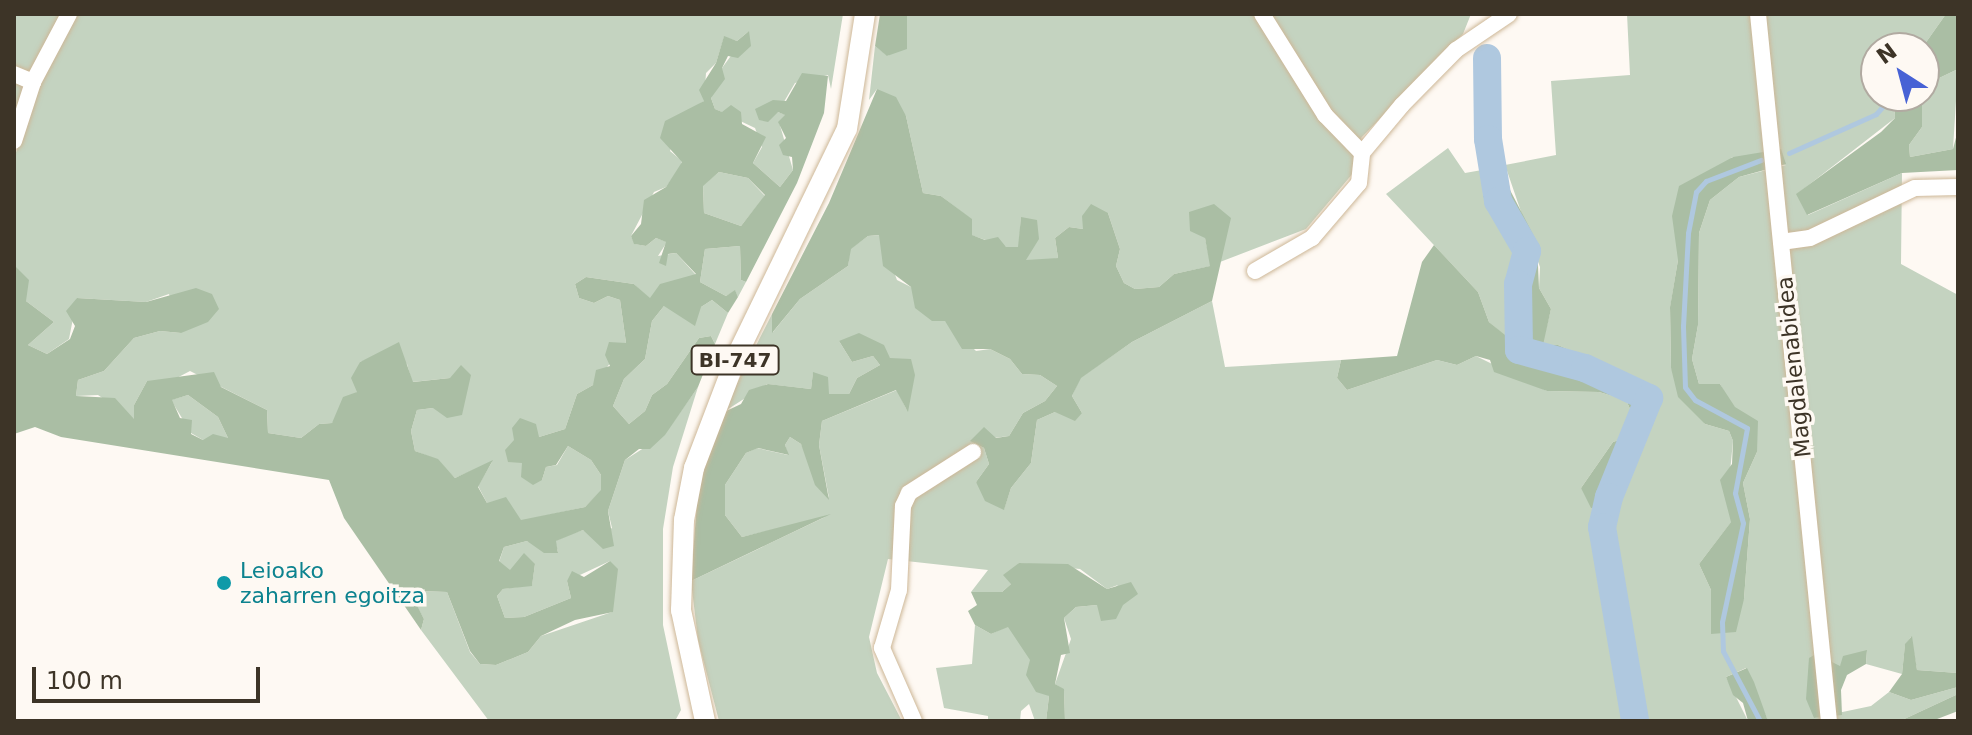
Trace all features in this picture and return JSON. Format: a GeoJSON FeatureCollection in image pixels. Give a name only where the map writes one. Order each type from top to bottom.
{"type":"FeatureCollection","features":[{"type":"Feature","properties":{"kind":"main road","name":"BI-747"},"geometry":{"type":"LineString","coordinates":[[691,721],[670,628],[673,508],[690,439],[713,381],[826,147],[849,55],[852,14]]}},
{"type":"Feature","properties":{"kind":"main road","name":"BI-747"},"geometry":{"type":"LineString","coordinates":[[705,721],[681,610],[684,520],[694,468],[738,353],[847,129],[865,14]]}},
{"type":"Feature","properties":{"kind":"street"},"geometry":{"type":"LineString","coordinates":[[14,141],[33,82],[69,14]]}},
{"type":"Feature","properties":{"kind":"street"},"geometry":{"type":"LineString","coordinates":[[1262,14],[1325,115],[1362,153]]}},
{"type":"Feature","properties":{"kind":"street"},"geometry":{"type":"LineString","coordinates":[[1255,271],[1312,238],[1359,183],[1362,153],[1456,50],[1509,14]]}},
{"type":"Feature","properties":{"kind":"street","name":"Magdalenabidea"},"geometry":{"type":"LineString","coordinates":[[1758,14],[1829,721]]}},
{"type":"Feature","properties":{"kind":"street"},"geometry":{"type":"LineString","coordinates":[[14,74],[33,82]]}},
{"type":"Feature","properties":{"kind":"street"},"geometry":{"type":"LineString","coordinates":[[1781,242],[1810,238],[1915,188],[1958,187]]}},
{"type":"Feature","properties":{"kind":"street"},"geometry":{"type":"LineString","coordinates":[[914,721],[882,648],[899,590],[903,506],[909,493],[973,452]]}},
{"type":"Feature","properties":{"kind":"green space"},"geometry":{"type":"Polygon","coordinates":[[[14,14],[61,14],[14,115],[14,14]]]}},
{"type":"Feature","properties":{"kind":"green space"},"geometry":{"type":"Polygon","coordinates":[[[75,14],[843,14],[831,89],[828,75],[795,83],[778,112],[786,115],[779,122],[793,170],[780,187],[753,163],[762,147],[755,128],[715,109],[711,98],[722,68],[749,31],[737,41],[724,37],[716,63],[706,73],[704,101],[682,116],[670,151],[682,161],[680,168],[666,187],[654,192],[631,236],[635,244],[646,246],[656,238],[667,242],[658,256],[676,253],[696,275],[650,299],[634,284],[586,277],[575,284],[579,298],[594,303],[608,296],[620,300],[626,343],[593,385],[577,394],[565,429],[539,437],[522,462],[542,480],[546,467],[557,465],[568,446],[591,460],[601,475],[601,491],[585,507],[521,521],[487,503],[478,486],[492,462],[455,478],[438,460],[415,451],[411,431],[417,410],[433,408],[450,378],[412,382],[407,364],[386,353],[360,362],[357,392],[332,423],[319,424],[301,438],[268,433],[267,410],[190,371],[171,381],[147,381],[134,405],[135,420],[98,395],[76,396],[78,380],[104,371],[134,338],[160,331],[181,333],[169,294],[146,302],[77,298],[69,339],[47,354],[28,345],[54,322],[26,301],[14,265],[14,158],[38,89],[75,14]]]}},
{"type":"Feature","properties":{"kind":"green space"},"geometry":{"type":"Polygon","coordinates":[[[880,14],[907,14],[907,49],[887,56],[875,46],[880,14]]]}},
{"type":"Feature","properties":{"kind":"green space"},"geometry":{"type":"Polygon","coordinates":[[[907,14],[1471,14],[1463,34],[1361,138],[1354,172],[1306,229],[1220,262],[1222,240],[1205,238],[1211,266],[1174,274],[1159,287],[1135,289],[1124,283],[1116,266],[1120,249],[1108,213],[1083,229],[1069,227],[1055,238],[1058,258],[1044,262],[1025,260],[1021,217],[1019,247],[1006,247],[971,235],[971,219],[941,196],[923,193],[906,116],[877,89],[869,100],[875,46],[888,56],[907,14]]]}},
{"type":"Feature","properties":{"kind":"green space"},"geometry":{"type":"Polygon","coordinates":[[[1627,14],[1946,14],[1933,32],[1860,32],[1860,112],[1895,112],[1895,118],[1797,194],[1808,215],[1902,173],[1901,264],[1958,295],[1958,673],[1917,670],[1911,637],[1905,645],[1902,674],[1866,664],[1867,651],[1840,666],[1814,718],[1871,706],[1889,692],[1911,700],[1958,687],[1958,694],[1900,721],[1768,721],[1746,668],[1726,677],[1748,721],[1065,721],[1064,690],[1055,684],[1071,639],[1064,618],[1076,607],[1097,605],[1118,585],[1107,589],[1080,569],[1019,563],[1011,584],[1002,592],[971,592],[988,570],[888,559],[869,637],[877,673],[902,721],[719,721],[698,640],[691,581],[825,517],[742,537],[725,515],[725,485],[746,453],[757,448],[788,455],[785,445],[790,437],[801,444],[829,498],[819,445],[822,421],[897,390],[907,410],[890,358],[839,341],[852,362],[873,356],[880,365],[857,378],[849,394],[828,394],[813,373],[811,389],[767,384],[722,413],[772,314],[773,332],[800,299],[848,266],[850,249],[868,236],[880,235],[897,280],[911,287],[976,351],[990,349],[1010,359],[1022,374],[1040,375],[1057,386],[1045,401],[1023,413],[1009,436],[971,441],[984,448],[989,464],[976,482],[1004,509],[1011,488],[1031,463],[1037,420],[1055,412],[1082,413],[1072,396],[1080,378],[1132,342],[1212,301],[1225,367],[1341,360],[1337,378],[1347,390],[1437,360],[1457,365],[1476,356],[1547,391],[1599,392],[1626,400],[1631,411],[1622,439],[1613,442],[1581,488],[1617,507],[1659,404],[1657,388],[1558,345],[1542,345],[1551,309],[1539,288],[1540,267],[1505,165],[1556,155],[1551,81],[1630,75],[1627,14]],[[1732,157],[1678,260],[1670,308],[1671,368],[1705,424],[1729,431],[1733,441],[1727,503],[1732,521],[1699,564],[1711,590],[1711,634],[1744,599],[1750,519],[1743,483],[1757,452],[1720,384],[1699,384],[1692,359],[1698,325],[1699,233],[1710,200],[1739,177],[1786,165],[1732,157]]]}},
{"type":"Feature","properties":{"kind":"green space"},"geometry":{"type":"Polygon","coordinates":[[[1946,14],[1958,14],[1958,69],[1940,78],[1940,32],[1933,32],[1946,14]]]}},
{"type":"Feature","properties":{"kind":"green space"},"geometry":{"type":"Polygon","coordinates":[[[749,31],[751,46],[738,58],[728,56],[722,68],[725,79],[711,98],[715,109],[722,112],[731,105],[741,112],[742,124],[766,137],[753,163],[780,187],[793,170],[792,157],[783,155],[779,145],[786,138],[778,122],[785,115],[778,112],[768,122],[759,120],[755,109],[773,100],[786,101],[802,73],[828,76],[824,113],[797,183],[746,282],[741,280],[740,246],[705,249],[700,282],[726,296],[735,290],[738,297],[728,313],[712,300],[701,307],[695,326],[664,306],[652,321],[645,359],[624,379],[613,406],[629,424],[645,411],[652,395],[667,384],[699,338],[711,336],[715,344],[698,387],[665,435],[650,449],[639,449],[625,460],[608,511],[614,546],[603,549],[583,530],[556,541],[558,553],[544,553],[527,541],[504,547],[499,561],[510,570],[524,553],[535,564],[532,586],[503,589],[497,596],[505,618],[524,617],[571,598],[567,581],[572,571],[584,577],[610,561],[618,569],[613,612],[575,620],[541,636],[528,652],[496,665],[480,664],[470,651],[447,592],[421,591],[413,598],[424,619],[421,630],[344,518],[329,480],[61,437],[35,427],[14,434],[14,265],[29,280],[26,301],[54,322],[28,345],[47,354],[70,339],[75,326],[66,311],[77,298],[146,302],[196,288],[212,294],[219,309],[208,322],[181,333],[160,331],[134,338],[104,371],[78,380],[76,396],[115,398],[134,419],[134,405],[147,381],[214,372],[221,387],[267,410],[268,433],[301,438],[319,424],[332,423],[343,397],[357,392],[351,378],[360,362],[399,342],[413,382],[450,378],[461,365],[471,375],[462,415],[447,418],[433,408],[417,410],[411,431],[415,451],[438,459],[455,478],[493,460],[478,487],[487,503],[506,497],[521,520],[585,507],[601,490],[601,475],[591,460],[568,446],[556,465],[546,467],[542,480],[533,485],[521,477],[522,463],[508,462],[505,450],[514,440],[512,428],[520,418],[536,424],[539,437],[565,429],[577,394],[593,385],[596,370],[610,366],[605,355],[609,342],[626,343],[620,300],[608,296],[594,303],[579,298],[575,284],[586,277],[634,284],[650,298],[660,284],[696,274],[676,253],[668,254],[666,266],[659,263],[666,242],[656,238],[646,246],[634,244],[631,236],[641,224],[644,200],[666,187],[682,162],[660,138],[665,121],[704,101],[699,90],[716,63],[724,36],[737,41],[749,31]],[[719,172],[703,186],[704,213],[741,226],[765,195],[748,178],[719,172]],[[188,395],[172,400],[180,418],[192,420],[191,434],[203,440],[213,434],[228,438],[218,417],[188,395]]]}},
{"type":"Feature","properties":{"kind":"green space"},"geometry":{"type":"Polygon","coordinates":[[[1958,69],[1953,149],[1910,157],[1909,145],[1922,127],[1921,112],[1940,112],[1940,78],[1958,69]]]}},
{"type":"Feature","properties":{"kind":"green space"},"geometry":{"type":"Polygon","coordinates":[[[877,89],[896,97],[906,116],[923,193],[941,196],[972,219],[972,235],[985,240],[998,237],[1006,247],[1018,247],[1021,217],[1037,220],[1039,239],[1026,260],[1058,258],[1055,238],[1069,227],[1083,229],[1082,216],[1091,204],[1108,213],[1120,249],[1116,266],[1124,283],[1135,289],[1159,287],[1174,274],[1210,266],[1205,238],[1190,231],[1189,212],[1214,204],[1231,218],[1212,301],[1132,342],[1081,378],[1072,396],[1082,413],[1075,421],[1055,412],[1037,420],[1031,463],[1011,488],[1004,510],[985,501],[976,482],[989,464],[984,448],[970,441],[984,427],[996,438],[1009,436],[1023,413],[1045,401],[1057,386],[1040,375],[1022,374],[1010,359],[990,349],[962,349],[945,321],[932,321],[915,308],[911,287],[883,266],[879,235],[868,236],[851,249],[848,266],[800,299],[772,333],[772,314],[829,203],[877,89]]]}},
{"type":"Feature","properties":{"kind":"green space"},"geometry":{"type":"Polygon","coordinates":[[[1895,112],[1922,112],[1922,127],[1909,145],[1910,157],[1953,149],[1958,130],[1958,170],[1902,173],[1807,215],[1796,194],[1881,132],[1895,118],[1895,112]]]}},
{"type":"Feature","properties":{"kind":"green space"},"geometry":{"type":"Polygon","coordinates":[[[1448,148],[1465,173],[1482,170],[1483,197],[1513,244],[1505,336],[1489,322],[1478,292],[1386,194],[1448,148]]]}},
{"type":"Feature","properties":{"kind":"green space"},"geometry":{"type":"Polygon","coordinates":[[[1781,149],[1786,164],[1739,177],[1710,200],[1699,233],[1698,325],[1692,359],[1699,384],[1720,384],[1735,407],[1758,421],[1757,452],[1743,483],[1750,519],[1744,599],[1736,632],[1711,634],[1711,590],[1699,564],[1731,522],[1720,480],[1732,464],[1733,441],[1729,431],[1705,424],[1678,397],[1671,368],[1670,307],[1678,260],[1672,216],[1679,186],[1733,157],[1781,149]]]}},
{"type":"Feature","properties":{"kind":"green space"},"geometry":{"type":"Polygon","coordinates":[[[1505,165],[1510,190],[1537,242],[1539,288],[1551,309],[1543,345],[1558,345],[1657,388],[1659,403],[1617,507],[1591,508],[1581,488],[1613,442],[1622,439],[1631,411],[1626,400],[1599,392],[1547,391],[1494,372],[1490,360],[1476,356],[1457,365],[1437,360],[1347,390],[1337,378],[1341,360],[1397,356],[1422,262],[1434,245],[1478,292],[1489,322],[1505,335],[1513,244],[1483,197],[1482,170],[1505,165]]]}},
{"type":"Feature","properties":{"kind":"green space"},"geometry":{"type":"Polygon","coordinates":[[[719,172],[748,178],[765,196],[741,226],[704,213],[703,185],[719,172]]]}},
{"type":"Feature","properties":{"kind":"green space"},"geometry":{"type":"Polygon","coordinates":[[[740,246],[741,280],[746,282],[738,297],[735,291],[726,296],[700,282],[705,249],[740,246]]]}},
{"type":"Feature","properties":{"kind":"green space"},"geometry":{"type":"Polygon","coordinates":[[[712,300],[728,313],[715,344],[711,336],[699,338],[667,384],[652,395],[645,411],[629,424],[613,406],[624,379],[645,359],[652,321],[664,306],[701,307],[712,300]]]}},
{"type":"Feature","properties":{"kind":"green space"},"geometry":{"type":"Polygon","coordinates":[[[859,333],[884,345],[890,358],[911,359],[915,375],[908,412],[896,390],[822,421],[819,445],[829,500],[815,485],[801,444],[790,437],[785,445],[789,455],[758,448],[746,453],[725,485],[725,515],[742,537],[831,514],[691,581],[699,476],[722,413],[741,404],[749,390],[768,384],[811,389],[813,372],[828,377],[829,394],[849,394],[857,378],[880,365],[873,356],[852,362],[839,341],[859,333]]]}},
{"type":"Feature","properties":{"kind":"green space"},"geometry":{"type":"Polygon","coordinates":[[[698,387],[673,467],[663,529],[663,625],[681,710],[675,721],[489,721],[421,630],[424,619],[412,598],[421,591],[447,592],[470,652],[480,664],[496,665],[528,652],[541,636],[612,612],[610,561],[567,581],[571,598],[524,617],[505,618],[497,596],[503,589],[532,585],[535,564],[510,571],[499,562],[504,547],[527,541],[558,552],[555,541],[583,530],[595,537],[612,528],[608,511],[625,460],[664,435],[698,387]]]}},
{"type":"Feature","properties":{"kind":"green space"},"geometry":{"type":"Polygon","coordinates":[[[188,395],[218,417],[228,438],[203,440],[191,433],[171,400],[188,395]]]}},
{"type":"Feature","properties":{"kind":"green space"},"geometry":{"type":"Polygon","coordinates":[[[1019,563],[1068,564],[1107,589],[1131,582],[1138,594],[1123,605],[1116,619],[1101,621],[1097,605],[1076,607],[1064,618],[1070,653],[1061,655],[1055,684],[1064,689],[1065,721],[1046,721],[1049,696],[1036,692],[1026,675],[1030,660],[1008,627],[991,634],[975,625],[968,611],[977,605],[971,592],[1002,592],[1011,584],[1003,575],[1019,563]]]}},
{"type":"Feature","properties":{"kind":"green space"},"geometry":{"type":"Polygon","coordinates":[[[975,625],[991,634],[1008,626],[1022,643],[1049,696],[1046,721],[1035,721],[1029,704],[1021,711],[1020,721],[988,721],[988,716],[944,708],[936,668],[972,664],[975,625]]]}},
{"type":"Feature","properties":{"kind":"green space"},"geometry":{"type":"Polygon","coordinates":[[[1912,636],[1917,670],[1958,673],[1958,687],[1911,700],[1889,692],[1902,674],[1905,644],[1912,636]]]}},
{"type":"Feature","properties":{"kind":"green space"},"geometry":{"type":"Polygon","coordinates":[[[1867,650],[1866,664],[1847,675],[1841,690],[1842,715],[1814,718],[1806,699],[1809,658],[1816,654],[1840,666],[1843,656],[1867,650]]]}},
{"type":"Feature","properties":{"kind":"green space"},"geometry":{"type":"Polygon","coordinates":[[[1747,668],[1768,721],[1748,721],[1743,703],[1733,695],[1726,677],[1747,668]]]}},
{"type":"Feature","properties":{"kind":"green space"},"geometry":{"type":"Polygon","coordinates":[[[1958,694],[1958,711],[1932,721],[1900,721],[1958,694]]]}},
{"type":"Feature","properties":{"kind":"waterway"},"geometry":{"type":"LineString","coordinates":[[1487,58],[1488,139],[1498,201],[1527,251],[1518,284],[1519,350],[1585,368],[1649,398],[1609,497],[1602,527],[1635,721]]}},
{"type":"Feature","properties":{"kind":"waterway"},"geometry":{"type":"LineString","coordinates":[[1789,153],[1878,112]]}},
{"type":"Feature","properties":{"kind":"waterway"},"geometry":{"type":"LineString","coordinates":[[1760,721],[1723,651],[1722,622],[1743,523],[1735,493],[1747,428],[1695,400],[1685,387],[1683,326],[1688,233],[1696,192],[1706,181],[1761,160]]}},
{"type":"Feature","properties":{"kind":"place","name":"Leioako zaharren egoitza"},"geometry":{"type":"Point","coordinates":[224,583]}}]}
